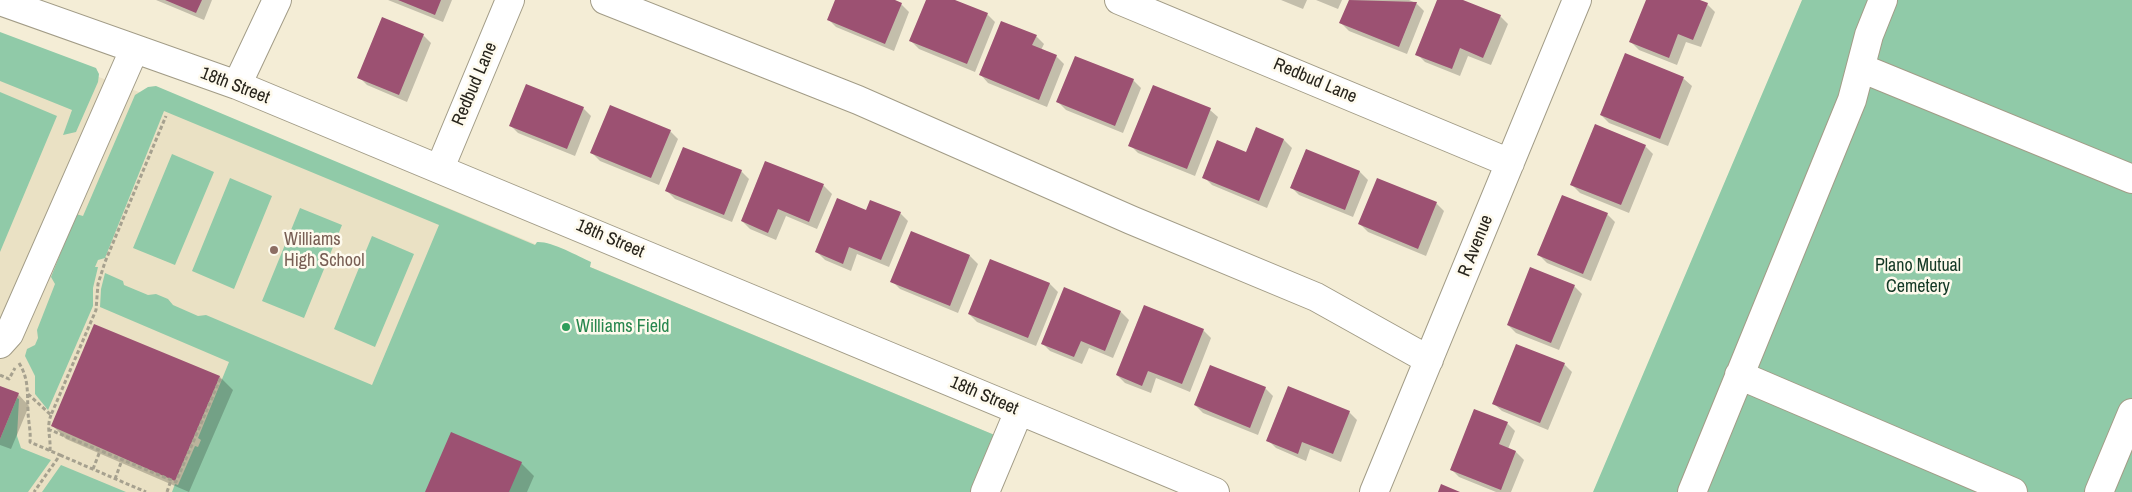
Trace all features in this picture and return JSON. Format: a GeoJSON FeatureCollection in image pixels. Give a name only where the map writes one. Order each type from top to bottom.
{"type":"FeatureCollection","features":[{"type":"Feature","properties":{"kind":"street"},"geometry":{"type":"LineString","coordinates":[[237,85],[277,0]]}},
{"type":"Feature","properties":{"kind":"street","name":"Redbud Lane"},"geometry":{"type":"LineString","coordinates":[[440,168],[510,0]]}},
{"type":"Feature","properties":{"kind":"street"},"geometry":{"type":"LineString","coordinates":[[605,0],[858,100],[1131,220],[1316,297],[1429,360]]}},
{"type":"Feature","properties":{"kind":"street","name":"Redbud Lane"},"geometry":{"type":"LineString","coordinates":[[1119,0],[1510,163]]}},
{"type":"Feature","properties":{"kind":"street","name":"R Avenue"},"geometry":{"type":"LineString","coordinates":[[1374,492],[1577,0]]}},
{"type":"Feature","properties":{"kind":"street"},"geometry":{"type":"LineString","coordinates":[[1692,492],[1852,100],[1869,35],[1883,0]]}},
{"type":"Feature","properties":{"kind":"street","name":"18th Street"},"geometry":{"type":"LineString","coordinates":[[0,1],[57,10],[134,50],[237,85],[440,168],[1211,491]]}},
{"type":"Feature","properties":{"kind":"street"},"geometry":{"type":"LineString","coordinates":[[0,344],[9,334],[134,50]]}},
{"type":"Feature","properties":{"kind":"street"},"geometry":{"type":"LineString","coordinates":[[1861,68],[2132,179]]}},
{"type":"Feature","properties":{"kind":"street"},"geometry":{"type":"LineString","coordinates":[[1739,375],[2013,492]]}},
{"type":"Feature","properties":{"kind":"street"},"geometry":{"type":"LineString","coordinates":[[985,492],[1019,411]]}},
{"type":"Feature","properties":{"kind":"street"},"geometry":{"type":"LineString","coordinates":[[2099,492],[2132,413]]}},
{"type":"Feature","properties":{"kind":"path"},"geometry":{"type":"LineString","coordinates":[[50,451],[51,441],[48,429],[51,415],[96,310],[98,284],[105,262],[166,116]]}},
{"type":"Feature","properties":{"kind":"path"},"geometry":{"type":"LineString","coordinates":[[0,375],[9,379],[18,362],[25,373],[31,428],[30,442],[146,492]]}},
{"type":"Feature","properties":{"kind":"path"},"geometry":{"type":"LineString","coordinates":[[48,429],[176,482],[221,377]]}},
{"type":"Feature","properties":{"kind":"path"},"geometry":{"type":"LineString","coordinates":[[28,394],[51,415]]}},
{"type":"Feature","properties":{"kind":"path"},"geometry":{"type":"LineString","coordinates":[[93,469],[100,450]]}},
{"type":"Feature","properties":{"kind":"path"},"geometry":{"type":"LineString","coordinates":[[34,492],[60,455]]}},
{"type":"Feature","properties":{"kind":"path"},"geometry":{"type":"LineString","coordinates":[[115,479],[122,460]]}},
{"type":"Feature","properties":{"kind":"path"},"geometry":{"type":"LineString","coordinates":[[167,492],[171,480]]}},
{"type":"Feature","properties":{"kind":"shaded area","name":"Williams High School"},"geometry":{"type":"Polygon","coordinates":[[[0,40],[446,207],[997,436],[973,492],[0,492],[0,40]]]}},
{"type":"Feature","properties":{"kind":"green space","name":"Plano Mutual Cemetery"},"geometry":{"type":"Polygon","coordinates":[[[1802,0],[2132,0],[2132,492],[1593,492],[1802,0]]]}},
{"type":"Feature","properties":{"kind":"green space"},"geometry":{"type":"Polygon","coordinates":[[[0,32],[96,68],[99,74],[98,82],[76,132],[63,135],[72,110],[0,81],[0,32]]]}},
{"type":"Feature","properties":{"kind":"green space","name":"Williams Field"},"geometry":{"type":"Polygon","coordinates":[[[156,86],[535,245],[537,242],[543,242],[564,249],[591,262],[590,267],[997,436],[973,492],[172,492],[175,484],[178,485],[195,446],[198,447],[201,440],[198,438],[229,362],[100,307],[101,289],[105,273],[123,281],[124,285],[148,295],[156,294],[168,299],[173,305],[198,316],[206,315],[372,385],[439,225],[164,111],[105,258],[98,260],[95,267],[98,267],[93,288],[93,306],[48,410],[35,394],[35,376],[25,356],[27,349],[35,345],[38,338],[37,330],[55,284],[51,277],[76,214],[83,216],[135,95],[148,87],[156,86]]]}},
{"type":"Feature","properties":{"kind":"green space"},"geometry":{"type":"Polygon","coordinates":[[[0,92],[57,116],[0,252],[0,92]]]}},
{"type":"Feature","properties":{"kind":"green space"},"geometry":{"type":"Polygon","coordinates":[[[172,154],[214,172],[175,265],[133,248],[172,154]]]}},
{"type":"Feature","properties":{"kind":"green space"},"geometry":{"type":"Polygon","coordinates":[[[230,178],[272,196],[234,289],[192,271],[230,178]]]}},
{"type":"Feature","properties":{"kind":"green space"},"geometry":{"type":"Polygon","coordinates":[[[300,208],[342,225],[304,318],[262,301],[300,208]]]}},
{"type":"Feature","properties":{"kind":"green space"},"geometry":{"type":"Polygon","coordinates":[[[372,236],[414,254],[375,347],[334,329],[372,236]]]}},
{"type":"Feature","properties":{"kind":"green space"},"geometry":{"type":"Polygon","coordinates":[[[17,398],[19,399],[17,436],[21,448],[51,460],[28,492],[0,492],[0,439],[17,398]]]}},
{"type":"Feature","properties":{"kind":"green space"},"geometry":{"type":"Polygon","coordinates":[[[61,465],[126,492],[42,492],[61,465]]]}},
{"type":"Feature","properties":{"kind":"building"},"geometry":{"type":"Polygon","coordinates":[[[165,0],[202,0],[196,13],[165,0]]]}},
{"type":"Feature","properties":{"kind":"building"},"geometry":{"type":"Polygon","coordinates":[[[398,0],[441,0],[435,15],[398,0]]]}},
{"type":"Feature","properties":{"kind":"building"},"geometry":{"type":"Polygon","coordinates":[[[835,0],[895,0],[902,3],[885,44],[827,20],[835,0]]]}},
{"type":"Feature","properties":{"kind":"building"},"geometry":{"type":"Polygon","coordinates":[[[926,0],[955,0],[988,13],[967,64],[909,41],[926,0]]]}},
{"type":"Feature","properties":{"kind":"building"},"geometry":{"type":"Polygon","coordinates":[[[1349,0],[1417,2],[1399,47],[1339,23],[1349,0]]]}},
{"type":"Feature","properties":{"kind":"building"},"geometry":{"type":"Polygon","coordinates":[[[1437,0],[1463,0],[1501,15],[1483,58],[1460,48],[1452,69],[1415,55],[1437,0]]]}},
{"type":"Feature","properties":{"kind":"building"},"geometry":{"type":"Polygon","coordinates":[[[1646,0],[1700,0],[1708,3],[1693,40],[1678,34],[1669,58],[1629,42],[1646,0]]]}},
{"type":"Feature","properties":{"kind":"building"},"geometry":{"type":"Polygon","coordinates":[[[382,17],[424,34],[399,95],[357,78],[382,17]]]}},
{"type":"Feature","properties":{"kind":"building"},"geometry":{"type":"Polygon","coordinates":[[[1001,21],[1037,35],[1032,45],[1057,55],[1039,100],[979,75],[1001,21]]]}},
{"type":"Feature","properties":{"kind":"building"},"geometry":{"type":"Polygon","coordinates":[[[1625,53],[1684,77],[1660,139],[1600,115],[1625,53]]]}},
{"type":"Feature","properties":{"kind":"building"},"geometry":{"type":"Polygon","coordinates":[[[1075,56],[1134,79],[1115,126],[1056,102],[1075,56]]]}},
{"type":"Feature","properties":{"kind":"building"},"geometry":{"type":"Polygon","coordinates":[[[526,84],[584,107],[567,149],[509,126],[526,84]]]}},
{"type":"Feature","properties":{"kind":"building"},"geometry":{"type":"Polygon","coordinates":[[[1153,85],[1211,108],[1187,169],[1128,146],[1153,85]]]}},
{"type":"Feature","properties":{"kind":"building"},"geometry":{"type":"Polygon","coordinates":[[[610,105],[671,130],[651,178],[590,153],[610,105]]]}},
{"type":"Feature","properties":{"kind":"building"},"geometry":{"type":"Polygon","coordinates":[[[1595,124],[1646,145],[1621,205],[1570,185],[1595,124]]]}},
{"type":"Feature","properties":{"kind":"building"},"geometry":{"type":"Polygon","coordinates":[[[1256,127],[1284,139],[1259,201],[1202,178],[1217,140],[1246,152],[1256,127]]]}},
{"type":"Feature","properties":{"kind":"building"},"geometry":{"type":"Polygon","coordinates":[[[683,147],[742,170],[724,215],[665,191],[683,147]]]}},
{"type":"Feature","properties":{"kind":"building"},"geometry":{"type":"Polygon","coordinates":[[[1306,149],[1360,171],[1345,210],[1290,188],[1306,149]]]}},
{"type":"Feature","properties":{"kind":"building"},"geometry":{"type":"Polygon","coordinates":[[[765,161],[824,184],[809,222],[778,209],[768,233],[741,221],[765,161]]]}},
{"type":"Feature","properties":{"kind":"building"},"geometry":{"type":"Polygon","coordinates":[[[1377,178],[1437,202],[1418,249],[1358,224],[1377,178]]]}},
{"type":"Feature","properties":{"kind":"building"},"geometry":{"type":"Polygon","coordinates":[[[1562,195],[1608,213],[1583,274],[1537,255],[1562,195]]]}},
{"type":"Feature","properties":{"kind":"building"},"geometry":{"type":"Polygon","coordinates":[[[837,198],[866,210],[870,200],[901,212],[881,260],[849,247],[843,264],[815,252],[837,198]]]}},
{"type":"Feature","properties":{"kind":"building"},"geometry":{"type":"Polygon","coordinates":[[[911,231],[970,255],[950,306],[890,282],[911,231]]]}},
{"type":"Feature","properties":{"kind":"building"},"geometry":{"type":"Polygon","coordinates":[[[990,259],[1050,283],[1028,338],[968,314],[990,259]]]}},
{"type":"Feature","properties":{"kind":"building"},"geometry":{"type":"Polygon","coordinates":[[[1530,267],[1575,285],[1551,343],[1507,325],[1530,267]]]}},
{"type":"Feature","properties":{"kind":"building"},"geometry":{"type":"Polygon","coordinates":[[[1064,287],[1121,311],[1105,351],[1081,341],[1074,357],[1041,344],[1064,287]]]}},
{"type":"Feature","properties":{"kind":"building"},"geometry":{"type":"Polygon","coordinates":[[[1144,305],[1204,329],[1182,384],[1148,371],[1142,386],[1116,375],[1144,305]]]}},
{"type":"Feature","properties":{"kind":"building"},"geometry":{"type":"Polygon","coordinates":[[[94,324],[220,376],[175,481],[51,426],[94,324]]]}},
{"type":"Feature","properties":{"kind":"building"},"geometry":{"type":"Polygon","coordinates":[[[1516,344],[1565,363],[1540,423],[1492,404],[1516,344]]]}},
{"type":"Feature","properties":{"kind":"building"},"geometry":{"type":"Polygon","coordinates":[[[1210,365],[1266,387],[1250,428],[1194,405],[1210,365]]]}},
{"type":"Feature","properties":{"kind":"building"},"geometry":{"type":"Polygon","coordinates":[[[0,386],[19,393],[0,439],[0,386]]]}},
{"type":"Feature","properties":{"kind":"building"},"geometry":{"type":"Polygon","coordinates":[[[1288,386],[1350,411],[1333,454],[1302,442],[1298,454],[1266,441],[1288,386]]]}},
{"type":"Feature","properties":{"kind":"building"},"geometry":{"type":"Polygon","coordinates":[[[1474,409],[1508,422],[1499,444],[1516,451],[1501,490],[1450,470],[1474,409]]]}},
{"type":"Feature","properties":{"kind":"building"},"geometry":{"type":"Polygon","coordinates":[[[451,432],[522,462],[509,492],[425,492],[451,432]]]}},
{"type":"Feature","properties":{"kind":"building"},"geometry":{"type":"Polygon","coordinates":[[[1441,484],[1460,492],[1438,492],[1441,484]]]}},
{"type":"Feature","properties":{"kind":"place","name":"Williams High School"},"geometry":{"type":"Point","coordinates":[274,250]}},
{"type":"Feature","properties":{"kind":"place","name":"Williams Field"},"geometry":{"type":"Point","coordinates":[566,327]}}]}
